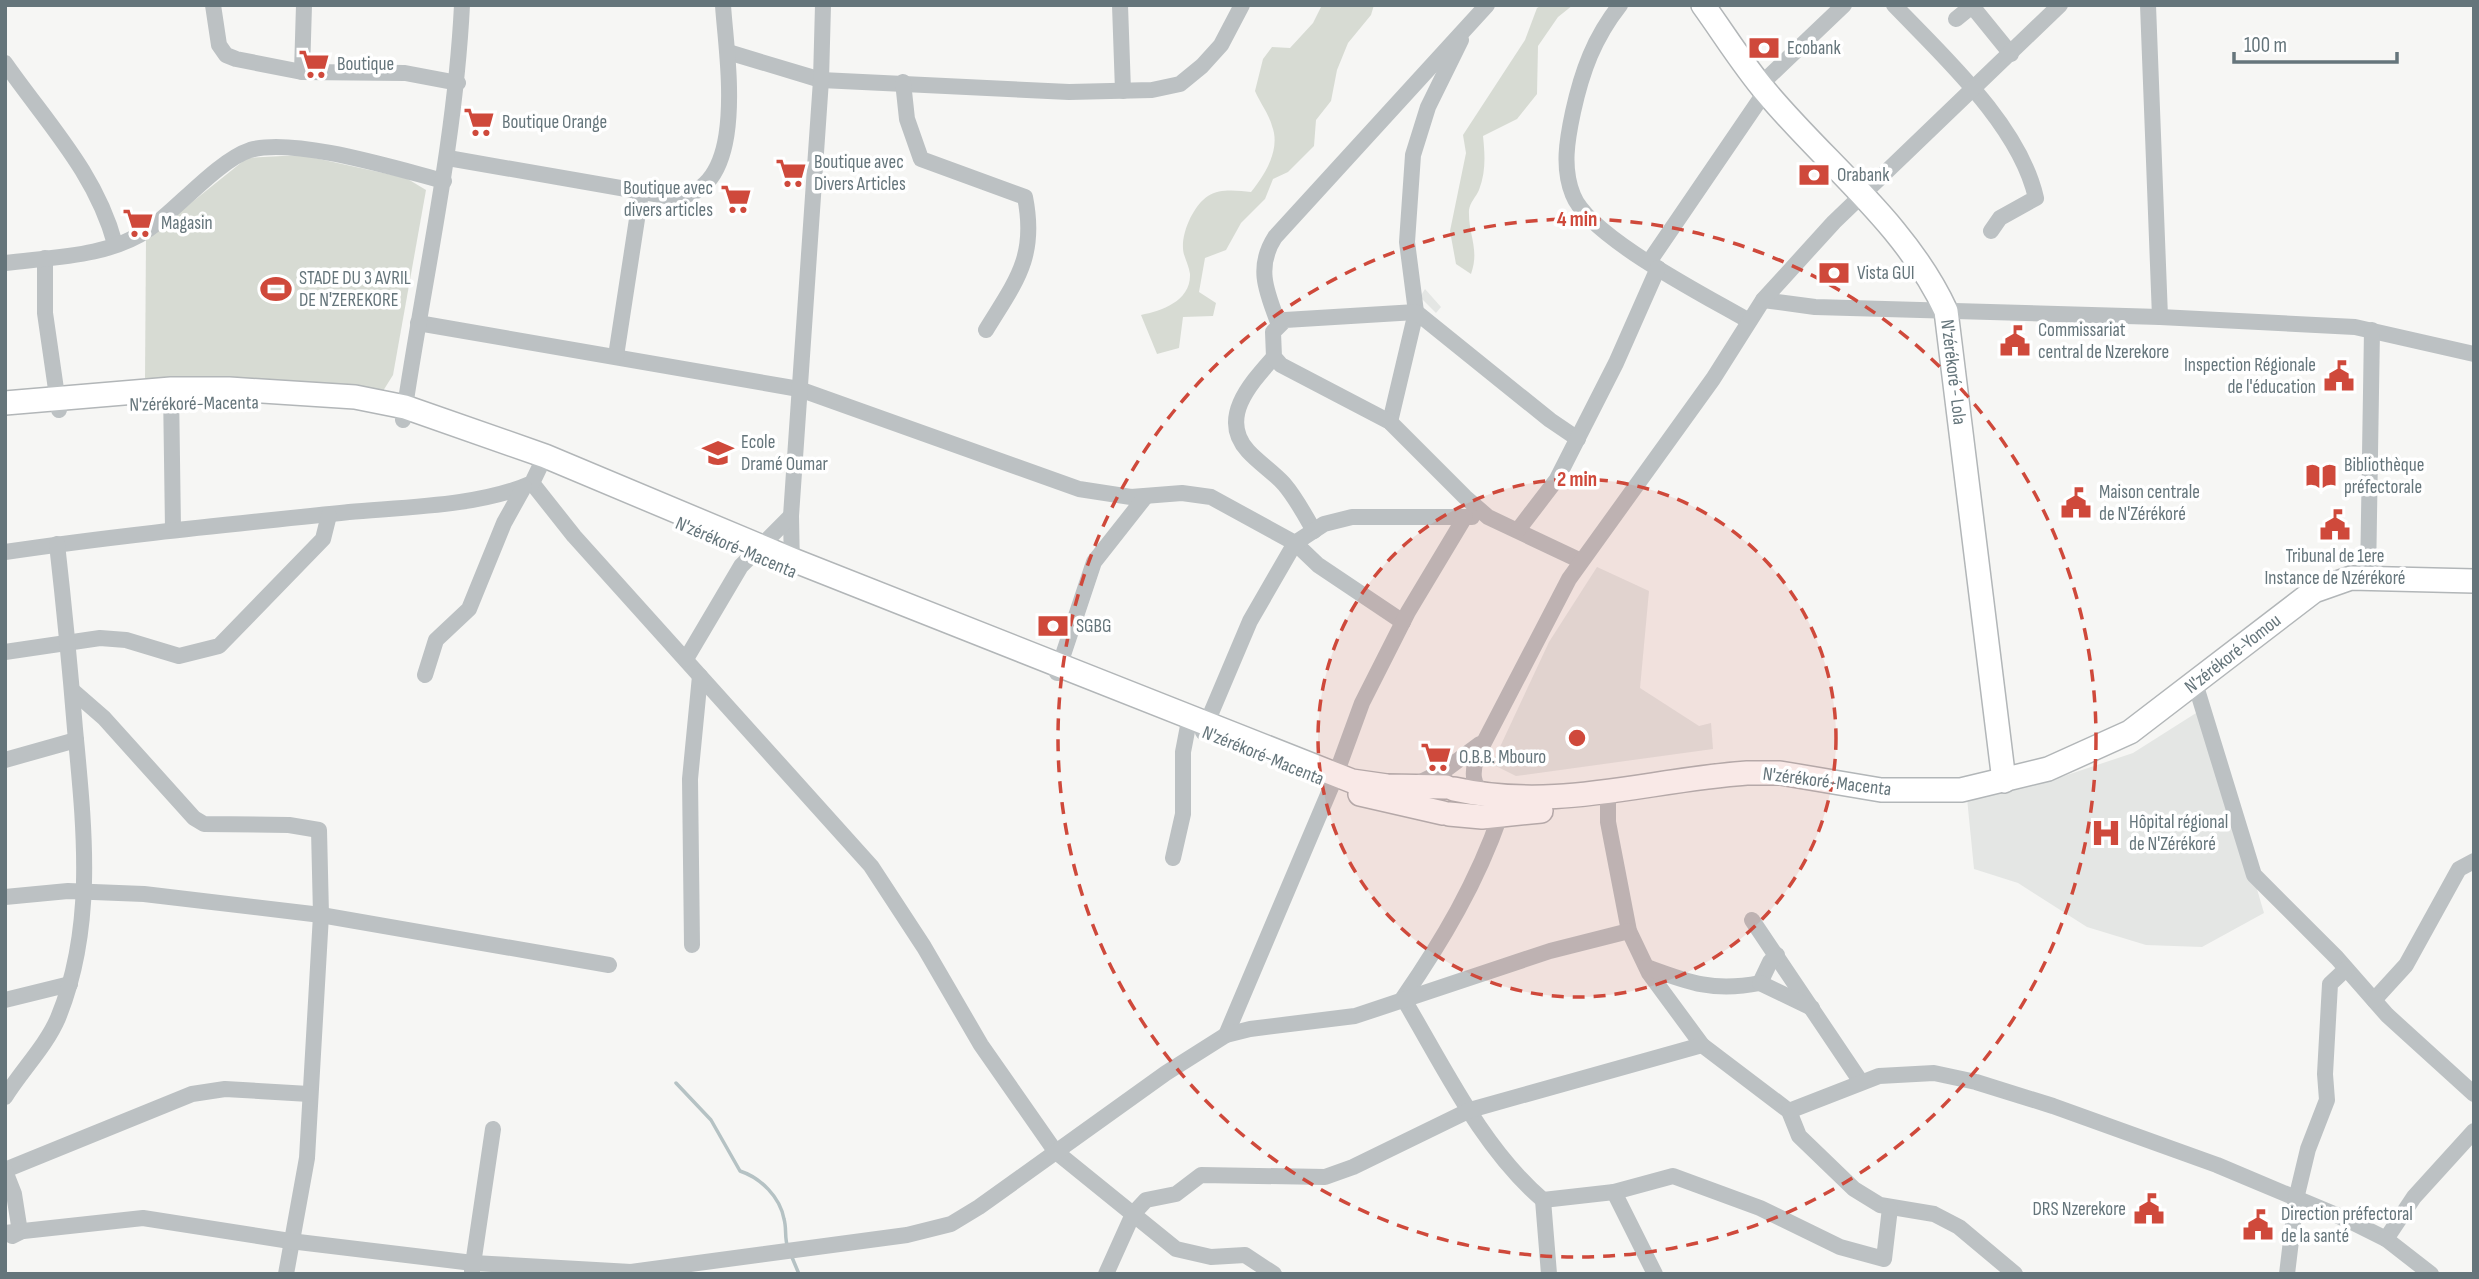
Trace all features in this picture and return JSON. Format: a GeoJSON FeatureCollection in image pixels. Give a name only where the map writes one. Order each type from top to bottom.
{"type":"FeatureCollection","features":[{"type":"Feature","properties":{"kind":"highway","name":"N'zérékoré - Lola"},"geometry":{"type":"LineString","coordinates":[[1703,5],[1763,88],[1862,196],[1922,268],[1946,311],[2004,781]]}},
{"type":"Feature","properties":{"kind":"highway"},"geometry":{"type":"LineString","coordinates":[[5,403],[58,404],[298,391],[355,397],[404,414],[536,473],[756,550],[1334,780],[1450,788],[1496,807]]}},
{"type":"Feature","properties":{"kind":"highway"},"geometry":{"type":"LineString","coordinates":[[5,415],[58,404]]}},
{"type":"Feature","properties":{"kind":"highway","name":"N'zérékoré-Yomou"},"geometry":{"type":"LineString","coordinates":[[2004,781],[2048,769],[2130,732],[2314,591],[2334,582],[2368,578],[2474,581]]}},
{"type":"Feature","properties":{"kind":"highway","name":"N'zérékoré-Macenta"},"geometry":{"type":"LineString","coordinates":[[1334,780],[1398,805],[1446,813],[1496,807],[1573,805],[1608,793],[1681,779],[1747,772],[1780,773],[1881,790],[1961,790],[2004,781]]}},
{"type":"Feature","properties":{"kind":"highway"},"geometry":{"type":"LineString","coordinates":[[1446,813],[1436,808],[1434,799],[1438,792],[1450,788]]}},
{"type":"Feature","properties":{"kind":"street"},"geometry":{"type":"LineString","coordinates":[[213,5],[219,46],[226,55],[302,72],[405,73],[458,83]]}},
{"type":"Feature","properties":{"kind":"street"},"geometry":{"type":"LineString","coordinates":[[302,72],[304,5]]}},
{"type":"Feature","properties":{"kind":"street"},"geometry":{"type":"LineString","coordinates":[[404,414],[448,158],[458,83],[462,5]]}},
{"type":"Feature","properties":{"kind":"street"},"geometry":{"type":"LineString","coordinates":[[448,158],[642,193],[685,197],[698,192],[711,177],[728,137],[728,52],[723,5]]}},
{"type":"Feature","properties":{"kind":"street"},"geometry":{"type":"LineString","coordinates":[[792,566],[791,516],[824,5]]}},
{"type":"Feature","properties":{"kind":"street"},"geometry":{"type":"LineString","coordinates":[[1120,5],[1123,91]]}},
{"type":"Feature","properties":{"kind":"street"},"geometry":{"type":"LineString","coordinates":[[728,52],[821,80],[1069,92],[1152,90],[1180,84],[1202,66],[1221,45],[1242,5]]}},
{"type":"Feature","properties":{"kind":"street"},"geometry":{"type":"LineString","coordinates":[[1279,325],[1264,285],[1262,270],[1275,237],[1487,5]]}},
{"type":"Feature","properties":{"kind":"street"},"geometry":{"type":"LineString","coordinates":[[1620,5],[1582,70],[1567,141],[1566,174],[1573,197],[1586,217],[1653,265],[1749,321]]}},
{"type":"Feature","properties":{"kind":"street"},"geometry":{"type":"LineString","coordinates":[[1518,530],[1557,478],[1578,439],[1653,265],[1763,88],[1844,5]]}},
{"type":"Feature","properties":{"kind":"street"},"geometry":{"type":"LineString","coordinates":[[1894,5],[1972,91],[2013,144],[2036,198],[2000,218],[1991,231]]}},
{"type":"Feature","properties":{"kind":"street"},"geometry":{"type":"LineString","coordinates":[[1403,998],[1443,940],[1468,893],[1496,807],[1479,790],[1473,774],[1485,740],[1581,561],[1713,379],[1763,300],[1834,222],[2060,5]]}},
{"type":"Feature","properties":{"kind":"street"},"geometry":{"type":"LineString","coordinates":[[2148,5],[2160,317]]}},
{"type":"Feature","properties":{"kind":"street"},"geometry":{"type":"LineString","coordinates":[[1956,19],[1972,6],[2011,54]]}},
{"type":"Feature","properties":{"kind":"street"},"geometry":{"type":"LineString","coordinates":[[1390,422],[1416,312],[1408,242],[1413,155],[1428,107],[1456,55],[1465,32]]}},
{"type":"Feature","properties":{"kind":"street"},"geometry":{"type":"LineString","coordinates":[[5,64],[82,166],[101,201],[115,244]]}},
{"type":"Feature","properties":{"kind":"street"},"geometry":{"type":"LineString","coordinates":[[903,82],[907,119],[921,159],[1025,197],[1031,238],[1022,269],[986,330]]}},
{"type":"Feature","properties":{"kind":"street"},"geometry":{"type":"LineString","coordinates":[[5,263],[93,252],[147,230],[228,163],[249,150],[278,147],[302,149],[444,181]]}},
{"type":"Feature","properties":{"kind":"street"},"geometry":{"type":"LineString","coordinates":[[615,356],[642,193]]}},
{"type":"Feature","properties":{"kind":"street"},"geometry":{"type":"LineString","coordinates":[[45,258],[45,313],[58,404]]}},
{"type":"Feature","properties":{"kind":"street"},"geometry":{"type":"LineString","coordinates":[[1763,300],[1815,307],[2160,317],[2372,330],[2474,354]]}},
{"type":"Feature","properties":{"kind":"street"},"geometry":{"type":"LineString","coordinates":[[1314,531],[1284,485],[1249,452],[1236,430],[1234,416],[1239,404],[1273,357],[1273,332],[1285,320],[1416,312],[1550,420],[1578,439]]}},
{"type":"Feature","properties":{"kind":"street"},"geometry":{"type":"LineString","coordinates":[[418,324],[799,389],[1079,489],[1131,497],[1182,493],[1211,497],[1295,542],[1318,565],[1403,622]]}},
{"type":"Feature","properties":{"kind":"street"},"geometry":{"type":"LineString","coordinates":[[2368,578],[2372,330]]}},
{"type":"Feature","properties":{"kind":"street"},"geometry":{"type":"LineString","coordinates":[[1273,357],[1281,365],[1390,422],[1488,517],[1581,561]]}},
{"type":"Feature","properties":{"kind":"street"},"geometry":{"type":"LineString","coordinates":[[171,396],[173,529]]}},
{"type":"Feature","properties":{"kind":"street"},"geometry":{"type":"LineString","coordinates":[[5,552],[173,529],[464,499],[536,473]]}},
{"type":"Feature","properties":{"kind":"street"},"geometry":{"type":"LineString","coordinates":[[536,473],[575,536],[871,866],[924,947],[981,1045],[1055,1151],[1176,1249],[1211,1257],[1245,1255],[1274,1274]]}},
{"type":"Feature","properties":{"kind":"street"},"geometry":{"type":"LineString","coordinates":[[425,675],[436,640],[469,609],[504,523],[536,473]]}},
{"type":"Feature","properties":{"kind":"street"},"geometry":{"type":"LineString","coordinates":[[1058,669],[1094,562],[1146,496]]}},
{"type":"Feature","properties":{"kind":"street"},"geometry":{"type":"LineString","coordinates":[[5,652],[116,638],[179,656],[219,646],[323,538],[329,514]]}},
{"type":"Feature","properties":{"kind":"street"},"geometry":{"type":"LineString","coordinates":[[686,659],[731,579],[791,516]]}},
{"type":"Feature","properties":{"kind":"street"},"geometry":{"type":"LineString","coordinates":[[1173,858],[1183,814],[1184,752],[1199,727],[1250,621],[1295,542],[1324,524],[1352,517],[1488,517]]}},
{"type":"Feature","properties":{"kind":"street"},"geometry":{"type":"LineString","coordinates":[[1226,1035],[1334,780],[1362,704],[1403,622],[1465,517]]}},
{"type":"Feature","properties":{"kind":"street"},"geometry":{"type":"LineString","coordinates":[[5,1097],[57,1021],[70,984],[83,915],[84,824],[69,642],[57,544]]}},
{"type":"Feature","properties":{"kind":"street"},"geometry":{"type":"LineString","coordinates":[[692,945],[690,779],[700,676]]}},
{"type":"Feature","properties":{"kind":"street"},"geometry":{"type":"LineString","coordinates":[[2195,683],[2254,875],[2374,1000],[2474,1094]]}},
{"type":"Feature","properties":{"kind":"street"},"geometry":{"type":"LineString","coordinates":[[72,691],[104,718],[194,818],[204,824],[289,825],[319,830],[321,915],[307,1158],[286,1274]]}},
{"type":"Feature","properties":{"kind":"street"},"geometry":{"type":"LineString","coordinates":[[5,760],[76,740]]}},
{"type":"Feature","properties":{"kind":"street"},"geometry":{"type":"LineString","coordinates":[[1407,787],[1445,770],[1485,740]]}},
{"type":"Feature","properties":{"kind":"street"},"geometry":{"type":"LineString","coordinates":[[1608,793],[1608,822],[1629,931],[1647,967],[1677,1014],[1702,1045],[1788,1111],[1798,1136],[1854,1189],[1890,1208],[1934,1214],[1959,1227],[2015,1274]]}},
{"type":"Feature","properties":{"kind":"street"},"geometry":{"type":"LineString","coordinates":[[2374,1000],[2406,965],[2459,869],[2474,861]]}},
{"type":"Feature","properties":{"kind":"street"},"geometry":{"type":"LineString","coordinates":[[5,897],[83,891],[144,894],[321,915],[609,965]]}},
{"type":"Feature","properties":{"kind":"street"},"geometry":{"type":"LineString","coordinates":[[1752,920],[1861,1082]]}},
{"type":"Feature","properties":{"kind":"street"},"geometry":{"type":"LineString","coordinates":[[309,1094],[225,1089],[192,1094],[5,1171],[14,1194],[10,1235],[142,1218],[472,1268],[631,1273],[908,1235],[951,1224],[979,1207],[1166,1073],[1226,1035],[1355,1016],[1550,951],[1629,931]]}},
{"type":"Feature","properties":{"kind":"street"},"geometry":{"type":"LineString","coordinates":[[1760,983],[1770,962],[1777,955]]}},
{"type":"Feature","properties":{"kind":"street"},"geometry":{"type":"LineString","coordinates":[[1647,967],[1697,986],[1722,989],[1760,983],[1812,1009]]}},
{"type":"Feature","properties":{"kind":"street"},"geometry":{"type":"LineString","coordinates":[[2287,1274],[2296,1199],[2308,1149],[2327,1100],[2325,1074],[2330,984],[2346,969]]}},
{"type":"Feature","properties":{"kind":"street"},"geometry":{"type":"LineString","coordinates":[[5,1000],[70,984]]}},
{"type":"Feature","properties":{"kind":"street"},"geometry":{"type":"LineString","coordinates":[[1403,998],[1469,1110],[1519,1180],[1543,1200],[1549,1274]]}},
{"type":"Feature","properties":{"kind":"street"},"geometry":{"type":"LineString","coordinates":[[1106,1274],[1133,1214],[1146,1200],[1176,1195],[1201,1175],[1325,1177],[1353,1167],[1469,1110],[1702,1045]]}},
{"type":"Feature","properties":{"kind":"street"},"geometry":{"type":"LineString","coordinates":[[1788,1111],[1861,1082],[1908,1073],[1934,1073],[1976,1082],[2053,1106],[2217,1165],[2348,1220],[2386,1239],[2431,1274]]}},
{"type":"Feature","properties":{"kind":"street"},"geometry":{"type":"LineString","coordinates":[[472,1268],[493,1129]]}},
{"type":"Feature","properties":{"kind":"street"},"geometry":{"type":"LineString","coordinates":[[2386,1239],[2414,1197],[2474,1130]]}},
{"type":"Feature","properties":{"kind":"street"},"geometry":{"type":"LineString","coordinates":[[1543,1200],[1614,1192],[1673,1176],[1760,1208],[1840,1247],[1884,1259],[1890,1208]]}},
{"type":"Feature","properties":{"kind":"street"},"geometry":{"type":"LineString","coordinates":[[1614,1192],[1655,1274]]}},
{"type":"Feature","properties":{"kind":"shaded area"},"geometry":{"type":"Polygon","coordinates":[[[1322,5],[1374,5],[1371,15],[1348,43],[1337,70],[1331,101],[1316,120],[1314,146],[1288,172],[1273,179],[1265,199],[1241,223],[1226,250],[1205,258],[1199,292],[1216,303],[1213,316],[1183,317],[1179,348],[1157,354],[1141,315],[1174,303],[1186,291],[1190,274],[1183,241],[1187,226],[1203,200],[1218,192],[1251,192],[1266,170],[1273,153],[1274,135],[1269,117],[1255,91],[1263,59],[1272,47],[1290,48],[1313,23],[1322,5]]]}},
{"type":"Feature","properties":{"kind":"shaded area"},"geometry":{"type":"Polygon","coordinates":[[[1542,5],[1573,5],[1558,17],[1538,46],[1537,94],[1517,119],[1483,136],[1483,177],[1469,210],[1474,249],[1471,274],[1456,264],[1450,231],[1466,153],[1463,135],[1525,40],[1537,8],[1542,5]]]}},
{"type":"Feature","properties":{"kind":"shaded area","name":"STADE DU 3 AVRIL DE N'ZEREKORE"},"geometry":{"type":"Polygon","coordinates":[[[301,155],[406,178],[426,190],[393,375],[383,391],[145,378],[146,239],[247,158],[301,155]]]}},
{"type":"Feature","properties":{"kind":"shaded area"},"geometry":{"type":"Polygon","coordinates":[[[1425,289],[1441,307],[1436,313],[1420,297],[1425,289]]]}},
{"type":"Feature","properties":{"kind":"shaded area"},"geometry":{"type":"Polygon","coordinates":[[[1597,567],[1649,591],[1640,688],[1699,726],[1711,723],[1713,749],[1516,776],[1492,764],[1549,642],[1597,567]]]}},
{"type":"Feature","properties":{"kind":"shaded area","name":"Hôpital régional de N'Zérékoré"},"geometry":{"type":"Polygon","coordinates":[[[2204,708],[2264,913],[2202,947],[2146,945],[2087,927],[2018,883],[1974,869],[1967,798],[2061,777],[2133,753],[2204,708]]]}},
{"type":"Feature","properties":{"kind":"waterway"},"geometry":{"type":"LineString","coordinates":[[676,1083],[711,1120],[740,1171],[762,1183],[774,1196],[782,1211],[788,1248]]}},
{"type":"Feature","properties":{"kind":"waterway"},"geometry":{"type":"LineString","coordinates":[[791,1255],[799,1274]]}},
{"type":"Feature","properties":{"kind":"place","name":"Ecobank"},"geometry":{"type":"Point","coordinates":[1764,48]}},
{"type":"Feature","properties":{"kind":"place","name":"Boutique"},"geometry":{"type":"Point","coordinates":[314,64]}},
{"type":"Feature","properties":{"kind":"place","name":"Boutique Orange"},"geometry":{"type":"Point","coordinates":[479,122]}},
{"type":"Feature","properties":{"kind":"place","name":"Boutique avec Divers Articles"},"geometry":{"type":"Point","coordinates":[791,173]}},
{"type":"Feature","properties":{"kind":"place","name":"Orabank"},"geometry":{"type":"Point","coordinates":[1814,175]}},
{"type":"Feature","properties":{"kind":"place","name":"Boutique avec divers articles"},"geometry":{"type":"Point","coordinates":[736,199]}},
{"type":"Feature","properties":{"kind":"place","name":"Magasin"},"geometry":{"type":"Point","coordinates":[138,223]}},
{"type":"Feature","properties":{"kind":"place","name":"Vista GUI"},"geometry":{"type":"Point","coordinates":[1834,273]}},
{"type":"Feature","properties":{"kind":"place","name":"STADE DU 3 AVRIL DE N'ZEREKORE"},"geometry":{"type":"Point","coordinates":[276,289]}},
{"type":"Feature","properties":{"kind":"place","name":"Commissariat central de Nzerekore"},"geometry":{"type":"Point","coordinates":[2015,341]}},
{"type":"Feature","properties":{"kind":"place","name":"Inspection Régionale de l'éducation"},"geometry":{"type":"Point","coordinates":[2339,376]}},
{"type":"Feature","properties":{"kind":"place","name":"Ecole Dramé Oumar"},"geometry":{"type":"Point","coordinates":[718,453]}},
{"type":"Feature","properties":{"kind":"place","name":"Bibliothèque préfectorale"},"geometry":{"type":"Point","coordinates":[2321,476]}},
{"type":"Feature","properties":{"kind":"place","name":"Maison centrale de N'Zérékoré"},"geometry":{"type":"Point","coordinates":[2076,503]}},
{"type":"Feature","properties":{"kind":"place","name":"Tribunal de 1ere Instance de Nzérékoré"},"geometry":{"type":"Point","coordinates":[2335,525]}},
{"type":"Feature","properties":{"kind":"place","name":"SGBG"},"geometry":{"type":"Point","coordinates":[1053,626]}},
{"type":"Feature","properties":{"kind":"place","name":"O.B.B. Mbouro"},"geometry":{"type":"Point","coordinates":[1436,757]}},
{"type":"Feature","properties":{"kind":"place","name":"Hôpital régional de N'Zérékoré"},"geometry":{"type":"Point","coordinates":[2106,833]}},
{"type":"Feature","properties":{"kind":"place","name":"DRS Nzerekore"},"geometry":{"type":"Point","coordinates":[2149,1209]}},
{"type":"Feature","properties":{"kind":"place","name":"Direction préfectoral de la santé"},"geometry":{"type":"Point","coordinates":[2258,1225]}}]}
